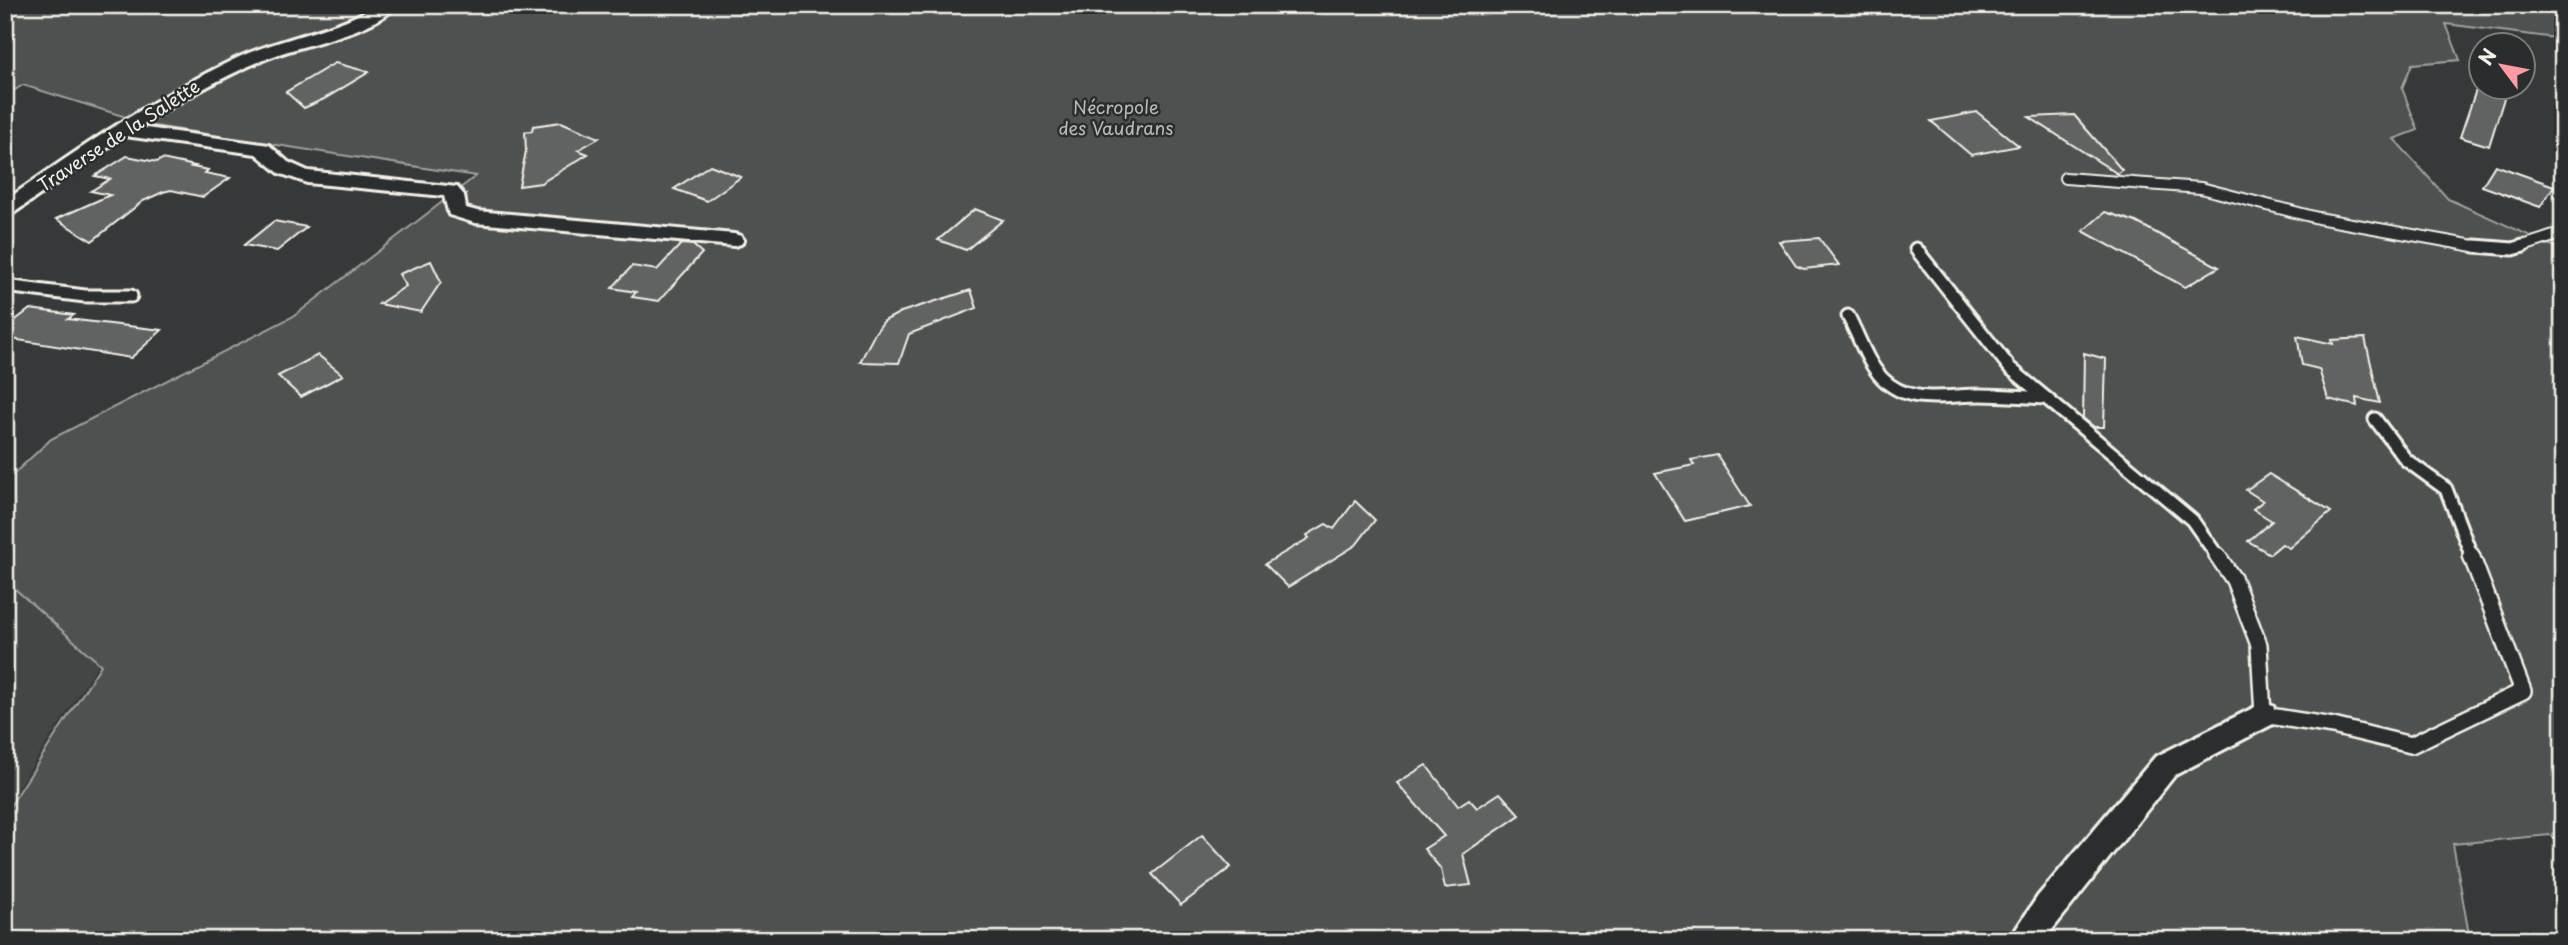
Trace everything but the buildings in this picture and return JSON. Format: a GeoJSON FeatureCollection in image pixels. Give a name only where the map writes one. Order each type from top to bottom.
{"type":"FeatureCollection","features":[{"type":"Feature","properties":{"kind":"street","name":"Traverse de la Salette"},"geometry":{"type":"LineString","coordinates":[[5,209],[180,92],[253,58],[301,40],[344,30],[389,5]]}},
{"type":"Feature","properties":{"kind":"street"},"geometry":{"type":"LineString","coordinates":[[123,131],[262,149],[282,169],[307,177],[450,191],[454,195],[456,211],[474,217],[734,240]]}},
{"type":"Feature","properties":{"kind":"street"},"geometry":{"type":"LineString","coordinates":[[2025,940],[2165,766],[2263,715]]}},
{"type":"Feature","properties":{"kind":"lane"},"geometry":{"type":"LineString","coordinates":[[2065,178],[2201,188],[2318,218],[2487,248],[2513,249],[2563,233]]}},
{"type":"Feature","properties":{"kind":"lane"},"geometry":{"type":"LineString","coordinates":[[1916,249],[2010,369],[2192,520],[2234,580],[2259,645],[2263,715],[2333,726],[2411,745],[2523,691],[2446,489],[2406,460],[2375,419]]}},
{"type":"Feature","properties":{"kind":"lane"},"geometry":{"type":"LineString","coordinates":[[5,286],[85,296],[131,296]]}},
{"type":"Feature","properties":{"kind":"lane"},"geometry":{"type":"LineString","coordinates":[[1848,316],[1861,338],[1872,366],[1885,382],[1908,394],[1933,400],[1977,395],[2047,398]]}},
{"type":"Feature","properties":{"kind":"shaded area"},"geometry":{"type":"Polygon","coordinates":[[[5,570],[135,575],[98,664],[5,807],[5,570]]]}},
{"type":"Feature","properties":{"kind":"green space","name":"Nécropole des Vaudrans"},"geometry":{"type":"Polygon","coordinates":[[[5,5],[2563,5],[2563,39],[2536,36],[2536,32],[2508,32],[2446,24],[2460,60],[2412,64],[2402,88],[2418,130],[2394,139],[2448,199],[2555,247],[2563,246],[2563,841],[2550,835],[2453,844],[2470,940],[5,940],[5,814],[101,665],[5,580],[5,482],[51,439],[294,316],[476,176],[155,126],[23,85],[5,96],[5,5]]]}}]}
